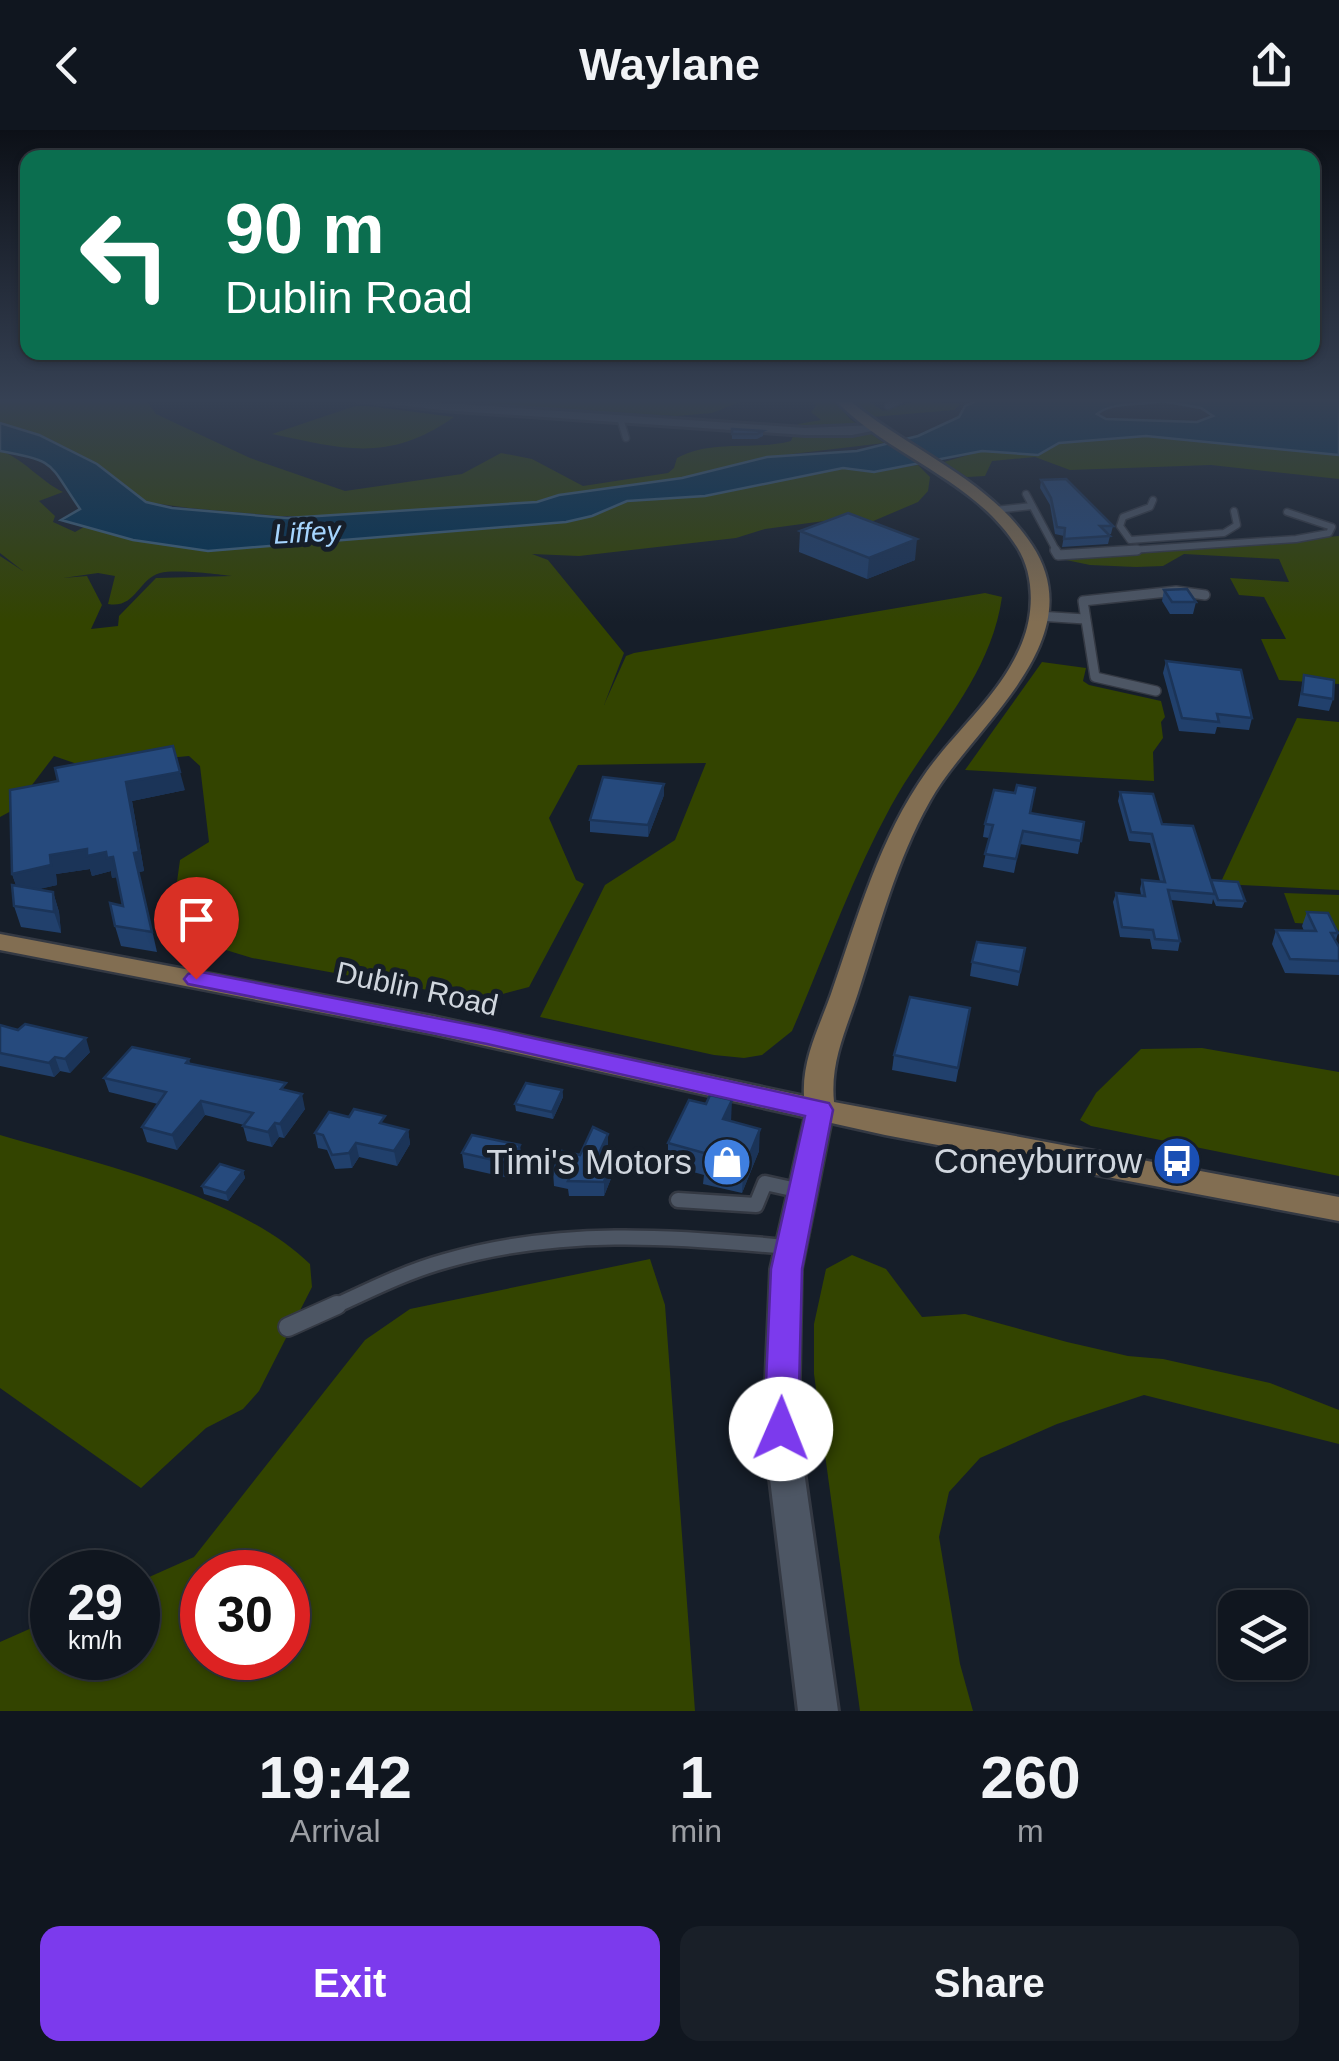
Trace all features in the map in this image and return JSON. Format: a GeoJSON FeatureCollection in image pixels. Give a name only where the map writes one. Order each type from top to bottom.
{"type":"FeatureCollection","features":[{"type":"Feature","properties":{"kind":"main road"},"geometry":{"type":"LineString","coordinates":[[820,1110],[819,1072],[853,964],[906,829],[935,776],[1007,688],[1030,647],[1038,616],[1039,586],[1032,558],[994,510],[951,474]]}},
{"type":"Feature","properties":{"kind":"main road","name":"Dublin Road"},"geometry":{"type":"LineString","coordinates":[[0,942],[449,1028],[820,1110],[1339,1209]]}},
{"type":"Feature","properties":{"kind":"street"},"geometry":{"type":"LineString","coordinates":[[818,1711],[781,1429],[782,1316],[820,1110]]}},
{"type":"Feature","properties":{"kind":"lane"},"geometry":{"type":"LineString","coordinates":[[1026,494],[1058,555],[1296,539],[1330,533],[1332,527],[1328,524],[1287,512]]}},
{"type":"Feature","properties":{"kind":"lane"},"geometry":{"type":"LineString","coordinates":[[1137,550],[1121,521],[1150,507],[1153,500]]}},
{"type":"Feature","properties":{"kind":"lane"},"geometry":{"type":"LineString","coordinates":[[994,510],[1032,506]]}},
{"type":"Feature","properties":{"kind":"lane"},"geometry":{"type":"LineString","coordinates":[[1130,540],[1224,532],[1237,525],[1234,511]]}},
{"type":"Feature","properties":{"kind":"lane"},"geometry":{"type":"LineString","coordinates":[[1156,691],[1095,677],[1083,602],[1096,596],[1181,589],[1205,595]]}},
{"type":"Feature","properties":{"kind":"lane"},"geometry":{"type":"LineString","coordinates":[[1038,616],[1085,619]]}},
{"type":"Feature","properties":{"kind":"lane"},"geometry":{"type":"LineString","coordinates":[[678,1200],[756,1205],[765,1184],[806,1192]]}},
{"type":"Feature","properties":{"kind":"lane"},"geometry":{"type":"LineString","coordinates":[[288,1327],[444,1261],[555,1239],[654,1236],[792,1248]]}},
{"type":"Feature","properties":{"kind":"green space"},"geometry":{"type":"Polygon","coordinates":[[[0,474],[36,474],[63,492],[39,501],[55,516],[53,522],[75,532],[84,527],[133,540],[208,551],[566,522],[627,501],[705,496],[815,474],[927,474],[928,491],[918,502],[871,522],[824,521],[765,529],[736,538],[579,556],[532,554],[548,560],[624,653],[604,705],[626,656],[634,653],[985,593],[1002,597],[985,655],[877,833],[792,1031],[762,1055],[744,1058],[540,1017],[605,885],[675,840],[706,763],[578,765],[549,818],[576,880],[584,884],[529,987],[484,999],[252,958],[177,935],[175,896],[180,860],[209,842],[200,766],[189,756],[83,766],[54,756],[13,810],[0,817],[0,556],[23,571],[0,553],[0,474]],[[98,573],[63,578],[87,576],[102,605],[91,629],[118,626],[119,616],[156,578],[232,576],[160,573],[125,602],[108,604],[115,576],[98,573]]]}},
{"type":"Feature","properties":{"kind":"green space"},"geometry":{"type":"Polygon","coordinates":[[[110,474],[295,474],[345,491],[462,474],[560,474],[583,486],[663,474],[699,474],[559,495],[537,502],[350,516],[280,516],[146,502],[110,474]]]}},
{"type":"Feature","properties":{"kind":"green space"},"geometry":{"type":"Polygon","coordinates":[[[1291,474],[1339,474],[1339,479],[1291,474]]]}},
{"type":"Feature","properties":{"kind":"green space"},"geometry":{"type":"Polygon","coordinates":[[[1339,536],[1339,684],[1279,680],[1261,639],[1286,639],[1264,597],[1239,595],[1230,578],[1289,582],[1279,559],[1184,554],[1163,566],[1136,567],[1066,560],[1339,536]]]}},
{"type":"Feature","properties":{"kind":"green space"},"geometry":{"type":"Polygon","coordinates":[[[1042,662],[1086,668],[1083,681],[1089,685],[1161,701],[1165,717],[1161,722],[1163,738],[1153,752],[1154,781],[965,770],[1042,662]]]}},
{"type":"Feature","properties":{"kind":"green space"},"geometry":{"type":"Polygon","coordinates":[[[1297,718],[1339,722],[1339,890],[1220,884],[1297,718]]]}},
{"type":"Feature","properties":{"kind":"green space"},"geometry":{"type":"Polygon","coordinates":[[[1284,893],[1339,895],[1339,931],[1332,925],[1295,923],[1284,893]]]}},
{"type":"Feature","properties":{"kind":"green space"},"geometry":{"type":"Polygon","coordinates":[[[1202,1048],[1339,1072],[1339,1176],[1091,1126],[1080,1120],[1096,1093],[1141,1049],[1202,1048]]]}},
{"type":"Feature","properties":{"kind":"green space"},"geometry":{"type":"Polygon","coordinates":[[[0,1135],[122,1170],[206,1200],[280,1240],[310,1264],[312,1287],[259,1391],[243,1409],[206,1428],[141,1488],[0,1388],[0,1135]]]}},
{"type":"Feature","properties":{"kind":"green space"},"geometry":{"type":"Polygon","coordinates":[[[852,1255],[886,1269],[922,1317],[965,1314],[1128,1356],[1163,1359],[1270,1383],[1339,1410],[1339,1444],[1144,1395],[1057,1424],[980,1458],[949,1492],[939,1537],[960,1664],[973,1711],[860,1711],[814,1374],[814,1324],[826,1269],[852,1255]]]}},
{"type":"Feature","properties":{"kind":"green space"},"geometry":{"type":"Polygon","coordinates":[[[650,1259],[665,1305],[695,1711],[0,1711],[0,1642],[30,1629],[30,1680],[160,1680],[160,1572],[180,1563],[180,1680],[310,1680],[310,1550],[200,1550],[365,1340],[410,1309],[650,1259]]]}},
{"type":"Feature","properties":{"kind":"water","name":"Liffey"},"geometry":{"type":"Polygon","coordinates":[[[57,474],[110,474],[146,502],[172,508],[287,518],[537,502],[559,495],[699,474],[815,474],[705,496],[627,501],[566,522],[208,551],[133,540],[61,520],[80,509],[57,474]]]}},
{"type":"Feature","properties":{"kind":"building"},"geometry":{"type":"Polygon","coordinates":[[[1066,479],[1113,526],[1100,526],[1110,536],[1064,539],[1065,528],[1057,527],[1051,498],[1041,480],[1066,479]]]}},
{"type":"Feature","properties":{"kind":"building"},"geometry":{"type":"Polygon","coordinates":[[[848,513],[917,539],[869,558],[800,531],[848,513]]]}},
{"type":"Feature","properties":{"kind":"building"},"geometry":{"type":"Polygon","coordinates":[[[1187,589],[1196,602],[1172,602],[1164,590],[1187,589]]]}},
{"type":"Feature","properties":{"kind":"building"},"geometry":{"type":"Polygon","coordinates":[[[1166,661],[1241,670],[1252,718],[1217,714],[1219,722],[1182,718],[1166,661]]]}},
{"type":"Feature","properties":{"kind":"building"},"geometry":{"type":"Polygon","coordinates":[[[1304,675],[1334,680],[1333,699],[1302,694],[1304,675]]]}},
{"type":"Feature","properties":{"kind":"building"},"geometry":{"type":"Polygon","coordinates":[[[173,746],[180,772],[126,782],[139,852],[134,853],[152,932],[115,926],[110,903],[123,906],[113,857],[107,858],[106,852],[87,856],[87,849],[50,855],[51,865],[12,874],[10,790],[58,781],[55,768],[173,746]]]}},
{"type":"Feature","properties":{"kind":"building"},"geometry":{"type":"Polygon","coordinates":[[[603,777],[664,784],[648,825],[590,820],[603,777]]]}},
{"type":"Feature","properties":{"kind":"building"},"geometry":{"type":"Polygon","coordinates":[[[1017,785],[1035,788],[1030,813],[1084,822],[1081,841],[1023,831],[1016,859],[985,854],[993,825],[985,824],[994,790],[1015,793],[1017,785]]]}},
{"type":"Feature","properties":{"kind":"building"},"geometry":{"type":"Polygon","coordinates":[[[1120,792],[1153,794],[1162,824],[1193,826],[1215,894],[1168,890],[1180,941],[1155,939],[1153,930],[1122,927],[1116,893],[1145,896],[1142,880],[1165,882],[1152,834],[1131,832],[1120,792]]]}},
{"type":"Feature","properties":{"kind":"building"},"geometry":{"type":"Polygon","coordinates":[[[1211,880],[1238,882],[1245,901],[1218,900],[1211,880]]]}},
{"type":"Feature","properties":{"kind":"building"},"geometry":{"type":"Polygon","coordinates":[[[12,885],[53,892],[54,912],[14,906],[12,885]]]}},
{"type":"Feature","properties":{"kind":"building"},"geometry":{"type":"Polygon","coordinates":[[[1307,912],[1328,913],[1338,933],[1331,933],[1339,947],[1339,961],[1290,959],[1276,930],[1316,931],[1307,912]]]}},
{"type":"Feature","properties":{"kind":"building"},"geometry":{"type":"Polygon","coordinates":[[[977,942],[1025,948],[1020,972],[972,962],[977,942]]]}},
{"type":"Feature","properties":{"kind":"building"},"geometry":{"type":"Polygon","coordinates":[[[910,997],[970,1008],[958,1068],[894,1055],[910,997]]]}},
{"type":"Feature","properties":{"kind":"building"},"geometry":{"type":"Polygon","coordinates":[[[25,1024],[86,1038],[65,1059],[55,1057],[49,1063],[0,1053],[0,1025],[18,1030],[25,1024]]]}},
{"type":"Feature","properties":{"kind":"building"},"geometry":{"type":"Polygon","coordinates":[[[132,1047],[189,1059],[186,1063],[286,1083],[281,1089],[302,1094],[280,1124],[275,1123],[268,1132],[243,1126],[253,1113],[201,1101],[172,1135],[142,1127],[166,1092],[104,1078],[132,1047]]]}},
{"type":"Feature","properties":{"kind":"building"},"geometry":{"type":"Polygon","coordinates":[[[526,1083],[562,1090],[552,1112],[515,1104],[526,1083]]]}},
{"type":"Feature","properties":{"kind":"building"},"geometry":{"type":"Polygon","coordinates":[[[710,1095],[732,1100],[723,1119],[760,1129],[743,1171],[704,1162],[708,1154],[668,1143],[689,1100],[706,1104],[710,1095]]]}},
{"type":"Feature","properties":{"kind":"building"},"geometry":{"type":"Polygon","coordinates":[[[354,1109],[385,1116],[380,1123],[408,1130],[394,1151],[356,1143],[349,1153],[332,1155],[323,1135],[315,1133],[329,1112],[349,1117],[354,1109]]]}},
{"type":"Feature","properties":{"kind":"building"},"geometry":{"type":"Polygon","coordinates":[[[593,1127],[608,1134],[599,1153],[611,1161],[604,1182],[568,1181],[571,1175],[553,1171],[562,1151],[580,1155],[593,1127]]]}},
{"type":"Feature","properties":{"kind":"building"},"geometry":{"type":"Polygon","coordinates":[[[472,1135],[520,1145],[511,1164],[462,1153],[472,1135]]]}},
{"type":"Feature","properties":{"kind":"building"},"geometry":{"type":"Polygon","coordinates":[[[220,1164],[243,1171],[226,1193],[202,1186],[220,1164]]]}},
{"type":"Feature","properties":{"kind":"place","name":"Coneyburrow"},"geometry":{"type":"Point","coordinates":[1177,1161]}},
{"type":"Feature","properties":{"kind":"place","name":"Timi's Motors"},"geometry":{"type":"Point","coordinates":[727,1162]}},
{"type":"Feature","properties":{"kind":"route"},"geometry":{"type":"LineString","coordinates":[[196,979],[487,1036],[820,1110],[806,1192],[786,1269],[781,1429]]}}]}
